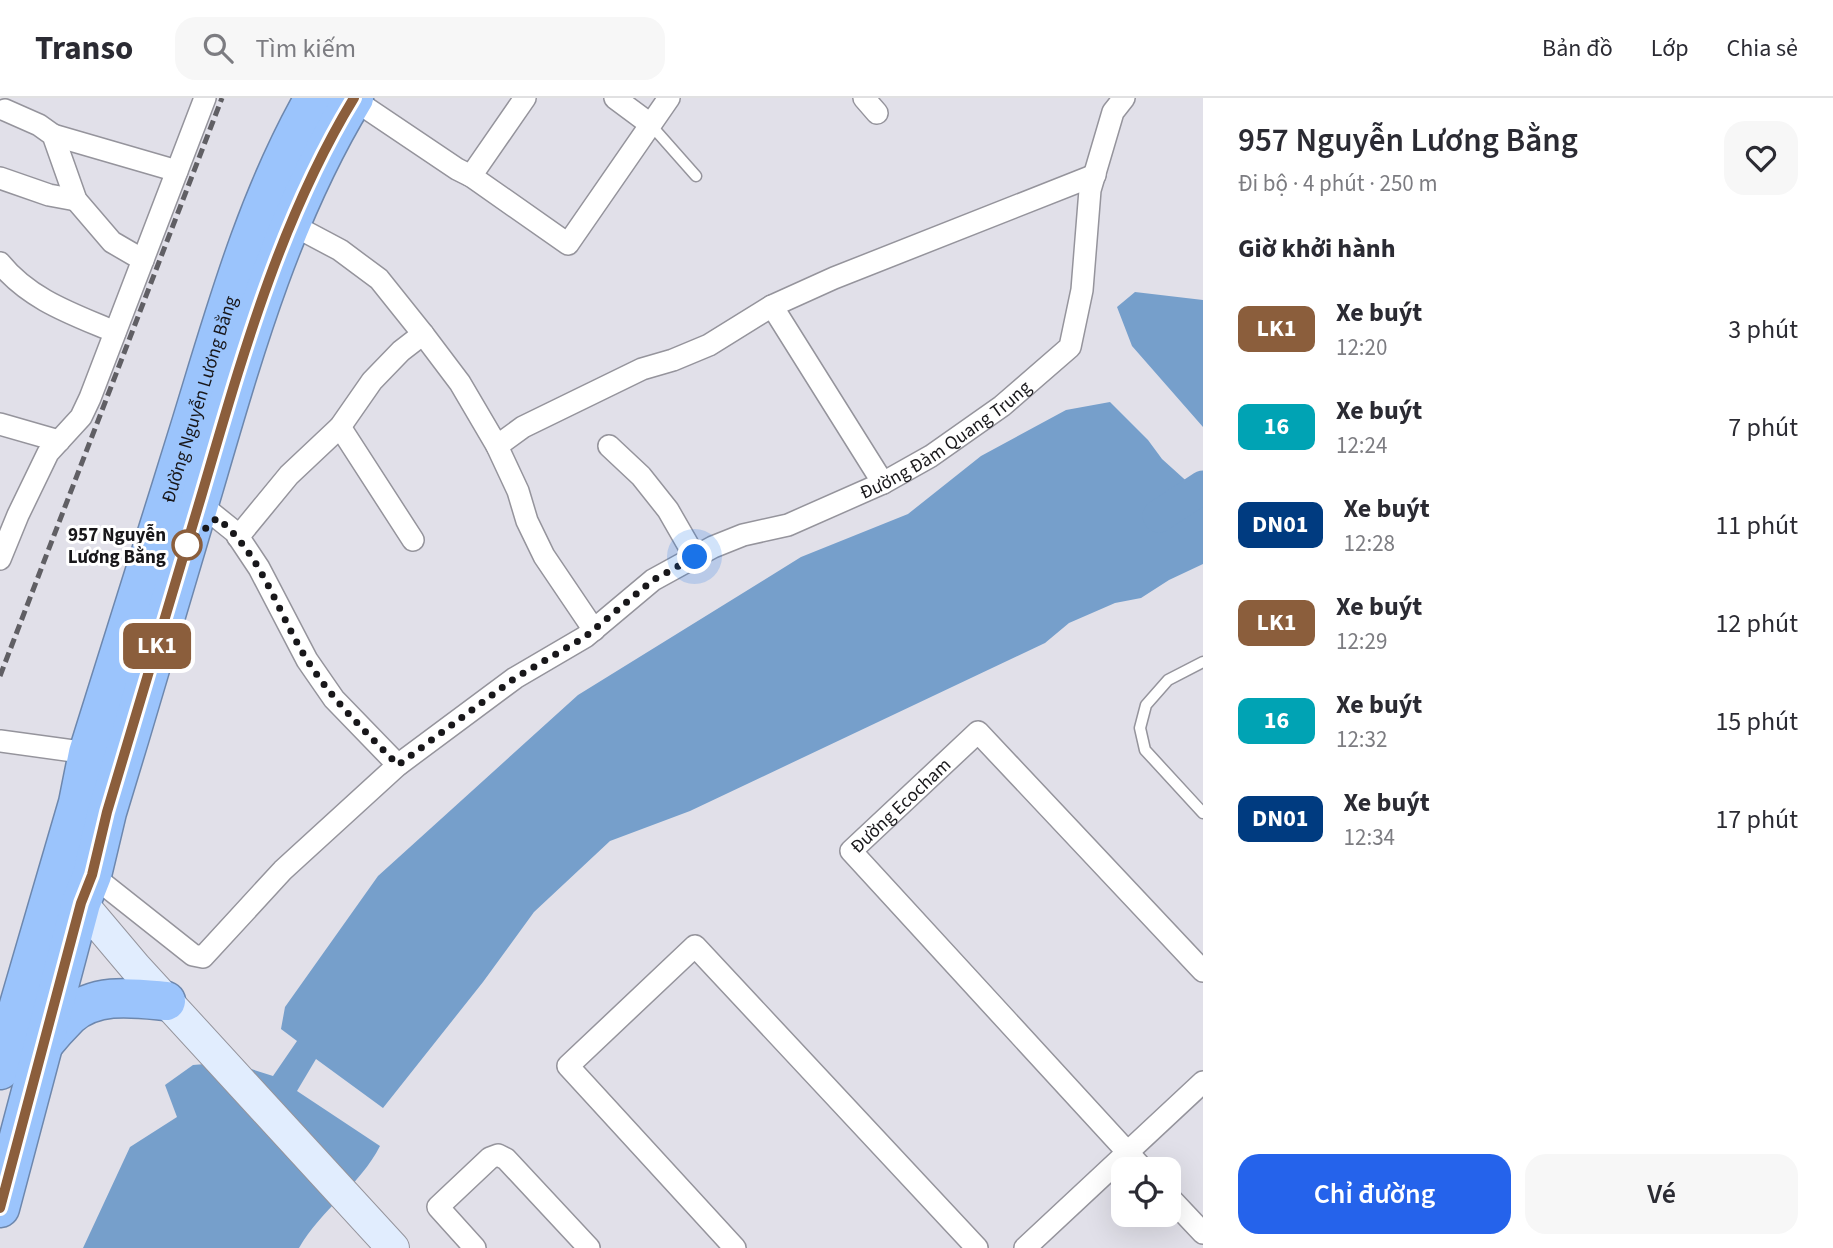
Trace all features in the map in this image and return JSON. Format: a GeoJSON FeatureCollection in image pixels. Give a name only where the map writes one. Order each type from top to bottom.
{"type":"FeatureCollection","features":[{"type":"Feature","properties":{"kind":"highway","name":"Đường Nguyễn Lương Bằng"},"geometry":{"type":"LineString","coordinates":[[0,1209],[43,1045],[74,892],[78,803],[88,754],[233,286],[275,178],[314,98]]}},
{"type":"Feature","properties":{"kind":"highway","name":"Đường Nguyễn Lương Bằng"},"geometry":{"type":"LineString","coordinates":[[0,1070],[111,799],[247,339],[291,224],[335,128],[354,99]]}},
{"type":"Feature","properties":{"kind":"highway"},"geometry":{"type":"LineString","coordinates":[[43,1045],[72,1014],[107,998],[177,1013]]}},
{"type":"Feature","properties":{"kind":"street"},"geometry":{"type":"LineString","coordinates":[[0,559],[48,453],[81,417],[205,98]]}},
{"type":"Feature","properties":{"kind":"street"},"geometry":{"type":"LineString","coordinates":[[471,176],[525,98]]}},
{"type":"Feature","properties":{"kind":"street"},"geometry":{"type":"LineString","coordinates":[[615,98],[650,124]]}},
{"type":"Feature","properties":{"kind":"street"},"geometry":{"type":"LineString","coordinates":[[354,99],[568,244],[668,98]]}},
{"type":"Feature","properties":{"kind":"street","name":"Đường Đàm Quang Trung"},"geometry":{"type":"LineString","coordinates":[[74,892],[193,955],[203,957],[283,870],[398,765],[515,678],[590,633],[653,580],[743,535],[788,525],[883,483],[931,456],[1002,406],[1070,347],[1082,290],[1090,190],[1113,113],[1124,98]]}},
{"type":"Feature","properties":{"kind":"street"},"geometry":{"type":"LineString","coordinates":[[5,110],[39,125],[53,135],[177,171]]}},
{"type":"Feature","properties":{"kind":"street"},"geometry":{"type":"LineString","coordinates":[[53,135],[76,200],[112,242],[143,260]]}},
{"type":"Feature","properties":{"kind":"street"},"geometry":{"type":"LineString","coordinates":[[497,446],[523,427],[642,369],[709,345],[772,306],[834,278],[1095,175]]}},
{"type":"Feature","properties":{"kind":"street"},"geometry":{"type":"LineString","coordinates":[[0,178],[49,195],[76,200]]}},
{"type":"Feature","properties":{"kind":"street"},"geometry":{"type":"LineString","coordinates":[[291,224],[340,250],[379,279],[460,383],[497,446],[519,491],[527,521],[544,556],[590,633]]}},
{"type":"Feature","properties":{"kind":"street"},"geometry":{"type":"LineString","coordinates":[[0,263],[8,273],[42,299],[116,332]]}},
{"type":"Feature","properties":{"kind":"street"},"geometry":{"type":"LineString","coordinates":[[772,306],[883,483]]}},
{"type":"Feature","properties":{"kind":"street"},"geometry":{"type":"LineString","coordinates":[[238,537],[289,475],[340,427],[372,381],[423,334]]}},
{"type":"Feature","properties":{"kind":"street"},"geometry":{"type":"LineString","coordinates":[[0,424],[59,441]]}},
{"type":"Feature","properties":{"kind":"street"},"geometry":{"type":"LineString","coordinates":[[340,427],[413,540]]}},
{"type":"Feature","properties":{"kind":"street"},"geometry":{"type":"LineString","coordinates":[[609,446],[668,510],[695,557]]}},
{"type":"Feature","properties":{"kind":"street"},"geometry":{"type":"LineString","coordinates":[[199,503],[238,537],[259,568],[307,660],[334,699],[398,765]]}},
{"type":"Feature","properties":{"kind":"street","name":"Đường Ecocham"},"geometry":{"type":"LineString","coordinates":[[1132,1157],[851,851],[978,732],[1203,971]]}},
{"type":"Feature","properties":{"kind":"street"},"geometry":{"type":"LineString","coordinates":[[0,741],[88,754]]}},
{"type":"Feature","properties":{"kind":"street"},"geometry":{"type":"LineString","coordinates":[[74,892],[177,1013],[346,1200],[393,1248]]}},
{"type":"Feature","properties":{"kind":"street"},"geometry":{"type":"LineString","coordinates":[[735,1248],[568,1066],[695,946],[977,1248]]}},
{"type":"Feature","properties":{"kind":"street"},"geometry":{"type":"LineString","coordinates":[[1025,1248],[1203,1082]]}},
{"type":"Feature","properties":{"kind":"street"},"geometry":{"type":"LineString","coordinates":[[475,1248],[438,1207],[489,1158],[498,1155],[502,1156],[589,1248]]}},
{"type":"Feature","properties":{"kind":"street"},"geometry":{"type":"LineString","coordinates":[[1181,1209],[1203,1233]]}},
{"type":"Feature","properties":{"kind":"lane"},"geometry":{"type":"LineString","coordinates":[[650,124],[696,176]]}},
{"type":"Feature","properties":{"kind":"lane"},"geometry":{"type":"LineString","coordinates":[[1203,662],[1168,680],[1146,705],[1140,728],[1145,750],[1203,813]]}},
{"type":"Feature","properties":{"kind":"water"},"geometry":{"type":"Polygon","coordinates":[[[1135,292],[1203,300],[1203,427],[1132,346],[1117,307],[1135,292]]]}},
{"type":"Feature","properties":{"kind":"water"},"geometry":{"type":"Polygon","coordinates":[[[1110,402],[1148,440],[1162,459],[1203,496],[1203,564],[1169,580],[1141,598],[1115,603],[1069,623],[1045,643],[690,811],[610,841],[534,912],[483,982],[383,1108],[316,1059],[297,1091],[380,1146],[362,1173],[318,1222],[299,1248],[83,1248],[130,1147],[177,1117],[165,1085],[193,1065],[229,1062],[273,1076],[297,1041],[281,1029],[285,1007],[378,876],[578,695],[801,557],[908,514],[981,456],[1066,410],[1110,402]]]}},
{"type":"Feature","properties":{"kind":"waterway"},"geometry":{"type":"LineString","coordinates":[[1159,516],[1203,487]]}},
{"type":"Feature","properties":{"kind":"railway"},"geometry":{"type":"LineString","coordinates":[[0,676],[222,98]]}},
{"type":"Feature","properties":{"kind":"bus line","name":"LK1"},"geometry":{"type":"LineString","coordinates":[[0,1208],[81,903],[92,875],[107,812],[247,339],[291,224],[335,128],[354,98]]}},
{"type":"Feature","properties":{"kind":"place","name":"957 Nguyễn Lương Bằng"},"geometry":{"type":"Point","coordinates":[187,545]}},
{"type":"Feature","properties":{"kind":"route"},"geometry":{"type":"LineString","coordinates":[[187,545],[217,518],[235,532],[259,568],[307,660],[334,699],[398,765],[515,678],[585,637],[653,580],[695,557]]}}]}
